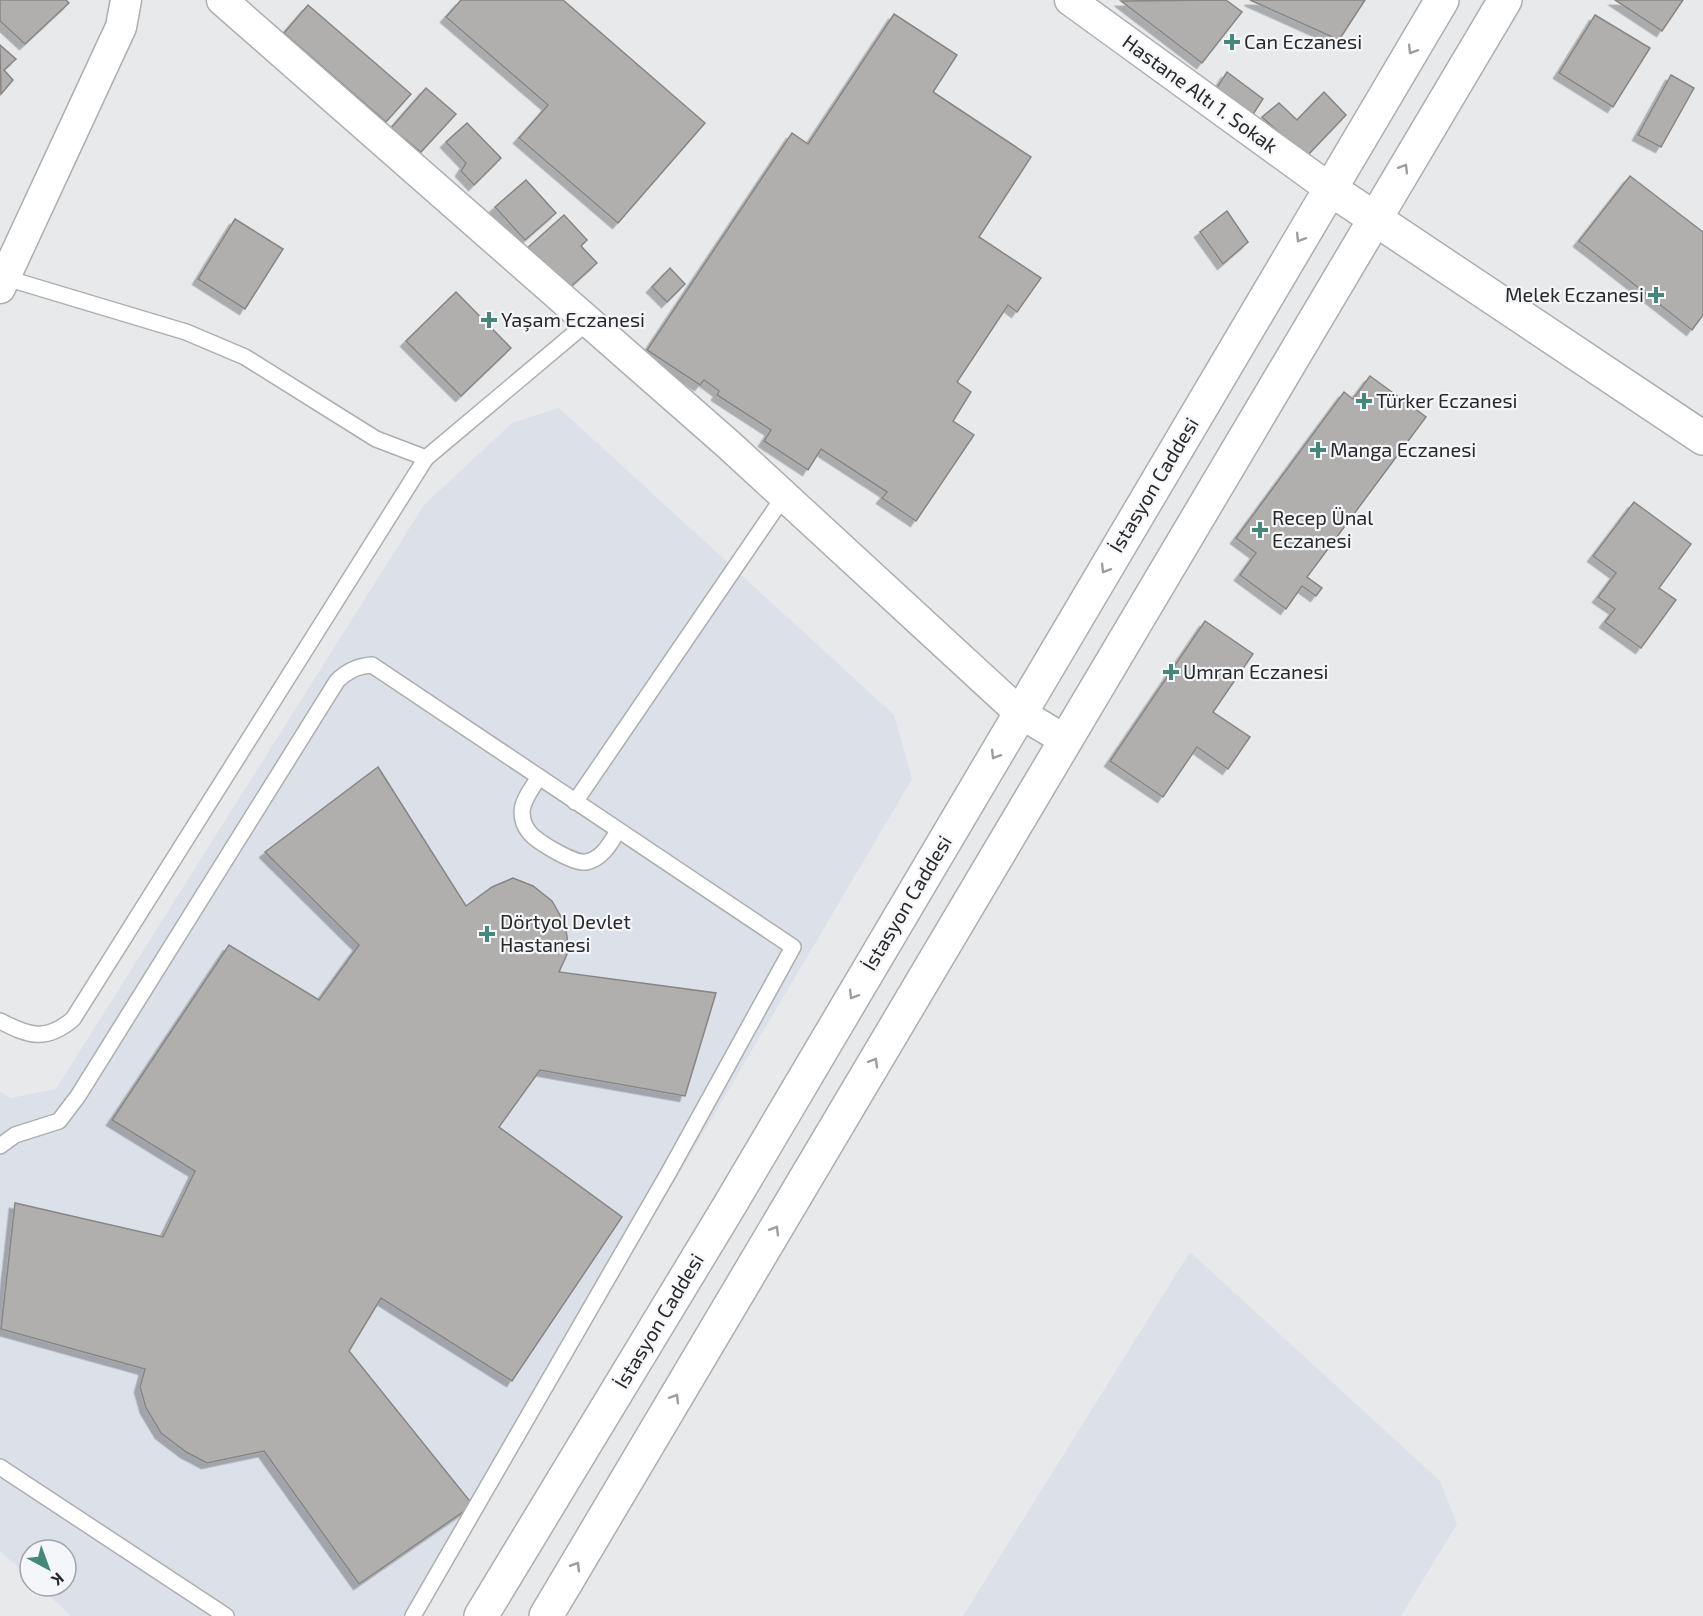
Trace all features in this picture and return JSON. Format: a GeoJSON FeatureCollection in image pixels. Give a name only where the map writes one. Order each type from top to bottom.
{"type":"FeatureCollection","features":[{"type":"Feature","properties":{"kind":"main road","name":"İstasyon Caddesi"},"geometry":{"type":"LineString","coordinates":[[481,1616],[728,1208],[1442,0]]}},
{"type":"Feature","properties":{"kind":"main road"},"geometry":{"type":"LineString","coordinates":[[546,1616],[1505,0]]}},
{"type":"Feature","properties":{"kind":"main road"},"geometry":{"type":"LineString","coordinates":[[1329,188],[1701,433]]}},
{"type":"Feature","properties":{"kind":"street"},"geometry":{"type":"LineString","coordinates":[[3,283],[121,27],[126,0]]}},
{"type":"Feature","properties":{"kind":"street"},"geometry":{"type":"LineString","coordinates":[[222,0],[589,321],[1020,713],[1065,740]]}},
{"type":"Feature","properties":{"kind":"street","name":"Hastane Altı 1. Sokak"},"geometry":{"type":"LineString","coordinates":[[1070,0],[1329,188]]}},
{"type":"Feature","properties":{"kind":"lane"},"geometry":{"type":"LineString","coordinates":[[3,283],[186,332],[235,353],[291,384],[376,439],[426,458]]}},
{"type":"Feature","properties":{"kind":"lane"},"geometry":{"type":"LineString","coordinates":[[0,1021],[23,1033],[38,1035],[64,1027],[73,1019],[426,458],[589,321]]}},
{"type":"Feature","properties":{"kind":"lane"},"geometry":{"type":"LineString","coordinates":[[575,802],[784,496]]}},
{"type":"Feature","properties":{"kind":"lane"},"geometry":{"type":"LineString","coordinates":[[3,1140],[59,1121],[78,1095],[337,681],[345,673],[363,665],[372,665],[793,947],[669,1172],[414,1616]]}},
{"type":"Feature","properties":{"kind":"lane"},"geometry":{"type":"LineString","coordinates":[[539,777],[524,802],[522,812],[523,822],[535,838],[577,863],[601,855],[618,831]]}},
{"type":"Feature","properties":{"kind":"lane"},"geometry":{"type":"LineString","coordinates":[[0,1467],[226,1616]]}},
{"type":"Feature","properties":{"kind":"shaded area","name":"Dörtyol Devlet Hastanesi"},"geometry":{"type":"Polygon","coordinates":[[[559,408],[894,715],[912,779],[418,1616],[71,1616],[52,1598],[78,1598],[78,1538],[18,1538],[18,1567],[0,1551],[0,1092],[11,1098],[56,1089],[424,505],[512,423],[559,408]]]}},
{"type":"Feature","properties":{"kind":"shaded area"},"geometry":{"type":"Polygon","coordinates":[[[1190,1252],[1440,1481],[1457,1524],[1401,1616],[963,1616],[1190,1252]]]}},
{"type":"Feature","properties":{"kind":"building"},"geometry":{"type":"Polygon","coordinates":[[[0,0],[66,0],[69,3],[25,44],[0,21],[0,0]]]}},
{"type":"Feature","properties":{"kind":"building"},"geometry":{"type":"Polygon","coordinates":[[[461,0],[563,0],[705,123],[618,223],[519,138],[548,105],[446,17],[461,0]]]}},
{"type":"Feature","properties":{"kind":"building"},"geometry":{"type":"Polygon","coordinates":[[[1226,0],[1242,12],[1202,63],[1121,1],[1226,0]]]}},
{"type":"Feature","properties":{"kind":"building"},"geometry":{"type":"Polygon","coordinates":[[[1250,0],[1365,0],[1339,40],[1250,0]]]}},
{"type":"Feature","properties":{"kind":"building"},"geometry":{"type":"Polygon","coordinates":[[[1615,0],[1683,0],[1662,31],[1615,0]]]}},
{"type":"Feature","properties":{"kind":"building"},"geometry":{"type":"Polygon","coordinates":[[[308,5],[411,94],[386,122],[284,33],[308,5]]]}},
{"type":"Feature","properties":{"kind":"building"},"geometry":{"type":"Polygon","coordinates":[[[894,14],[957,55],[933,92],[1031,157],[979,237],[1041,278],[1017,312],[1008,305],[957,382],[971,392],[953,421],[974,435],[916,521],[882,498],[887,492],[821,449],[808,470],[764,441],[771,430],[717,395],[719,391],[704,380],[700,385],[647,350],[792,133],[808,144],[894,14]]]}},
{"type":"Feature","properties":{"kind":"building"},"geometry":{"type":"Polygon","coordinates":[[[1595,15],[1650,48],[1613,107],[1559,73],[1595,15]]]}},
{"type":"Feature","properties":{"kind":"building"},"geometry":{"type":"Polygon","coordinates":[[[0,45],[16,59],[4,70],[13,80],[1,94],[0,45]]]}},
{"type":"Feature","properties":{"kind":"building"},"geometry":{"type":"Polygon","coordinates":[[[1227,72],[1263,99],[1248,122],[1211,97],[1227,72]]]}},
{"type":"Feature","properties":{"kind":"building"},"geometry":{"type":"Polygon","coordinates":[[[1671,75],[1694,88],[1661,147],[1638,135],[1671,75]]]}},
{"type":"Feature","properties":{"kind":"building"},"geometry":{"type":"Polygon","coordinates":[[[426,88],[456,114],[421,152],[391,128],[426,88]]]}},
{"type":"Feature","properties":{"kind":"building"},"geometry":{"type":"Polygon","coordinates":[[[1324,92],[1346,115],[1306,157],[1262,117],[1279,103],[1297,120],[1324,92]]]}},
{"type":"Feature","properties":{"kind":"building"},"geometry":{"type":"Polygon","coordinates":[[[467,123],[501,158],[474,185],[461,171],[466,163],[446,142],[467,123]]]}},
{"type":"Feature","properties":{"kind":"building"},"geometry":{"type":"Polygon","coordinates":[[[1630,176],[1703,232],[1703,315],[1692,330],[1579,241],[1630,176]]]}},
{"type":"Feature","properties":{"kind":"building"},"geometry":{"type":"Polygon","coordinates":[[[526,180],[556,213],[525,240],[495,207],[526,180]]]}},
{"type":"Feature","properties":{"kind":"building"},"geometry":{"type":"Polygon","coordinates":[[[1227,211],[1248,242],[1223,264],[1200,232],[1227,211]]]}},
{"type":"Feature","properties":{"kind":"building"},"geometry":{"type":"Polygon","coordinates":[[[564,215],[587,240],[581,246],[597,263],[565,292],[524,251],[564,215]]]}},
{"type":"Feature","properties":{"kind":"building"},"geometry":{"type":"Polygon","coordinates":[[[235,219],[283,249],[245,309],[198,279],[235,219]]]}},
{"type":"Feature","properties":{"kind":"building"},"geometry":{"type":"Polygon","coordinates":[[[670,268],[685,284],[667,302],[652,287],[670,268]]]}},
{"type":"Feature","properties":{"kind":"building"},"geometry":{"type":"Polygon","coordinates":[[[456,292],[511,348],[461,396],[406,341],[456,292]]]}},
{"type":"Feature","properties":{"kind":"building"},"geometry":{"type":"Polygon","coordinates":[[[1370,376],[1426,417],[1307,577],[1322,588],[1316,596],[1302,586],[1286,609],[1240,575],[1256,553],[1236,538],[1344,392],[1353,399],[1370,376]]]}},
{"type":"Feature","properties":{"kind":"building"},"geometry":{"type":"Polygon","coordinates":[[[1634,502],[1691,544],[1659,588],[1676,600],[1641,648],[1605,622],[1615,609],[1598,597],[1616,573],[1593,556],[1634,502]]]}},
{"type":"Feature","properties":{"kind":"building"},"geometry":{"type":"Polygon","coordinates":[[[1205,621],[1253,654],[1213,712],[1250,737],[1228,769],[1197,747],[1163,797],[1110,761],[1205,621]]]}},
{"type":"Feature","properties":{"kind":"building"},"geometry":{"type":"Polygon","coordinates":[[[378,767],[466,906],[492,887],[513,878],[533,886],[552,901],[565,924],[569,950],[559,972],[716,993],[685,1096],[540,1070],[499,1127],[622,1217],[512,1381],[381,1298],[349,1351],[473,1505],[359,1584],[264,1451],[207,1463],[186,1452],[161,1433],[146,1408],[140,1387],[145,1369],[1,1329],[15,1203],[163,1237],[195,1171],[112,1120],[229,945],[319,1000],[359,945],[265,852],[378,767]]]}},
{"type":"Feature","properties":{"kind":"place","name":"Can Eczanesi"},"geometry":{"type":"Point","coordinates":[1232,42]}},
{"type":"Feature","properties":{"kind":"place","name":"Melek Eczanesi"},"geometry":{"type":"Point","coordinates":[1656,295]}},
{"type":"Feature","properties":{"kind":"place","name":"Yaşam Eczanesi"},"geometry":{"type":"Point","coordinates":[489,320]}},
{"type":"Feature","properties":{"kind":"place","name":"Türker Eczanesi"},"geometry":{"type":"Point","coordinates":[1364,401]}},
{"type":"Feature","properties":{"kind":"place","name":"Manga Eczanesi"},"geometry":{"type":"Point","coordinates":[1318,450]}},
{"type":"Feature","properties":{"kind":"place","name":"Recep Ünal Eczanesi"},"geometry":{"type":"Point","coordinates":[1260,530]}},
{"type":"Feature","properties":{"kind":"place","name":"Umran Eczanesi"},"geometry":{"type":"Point","coordinates":[1171,672]}},
{"type":"Feature","properties":{"kind":"place","name":"Dörtyol Devlet Hastanesi"},"geometry":{"type":"Point","coordinates":[487,934]}}]}
